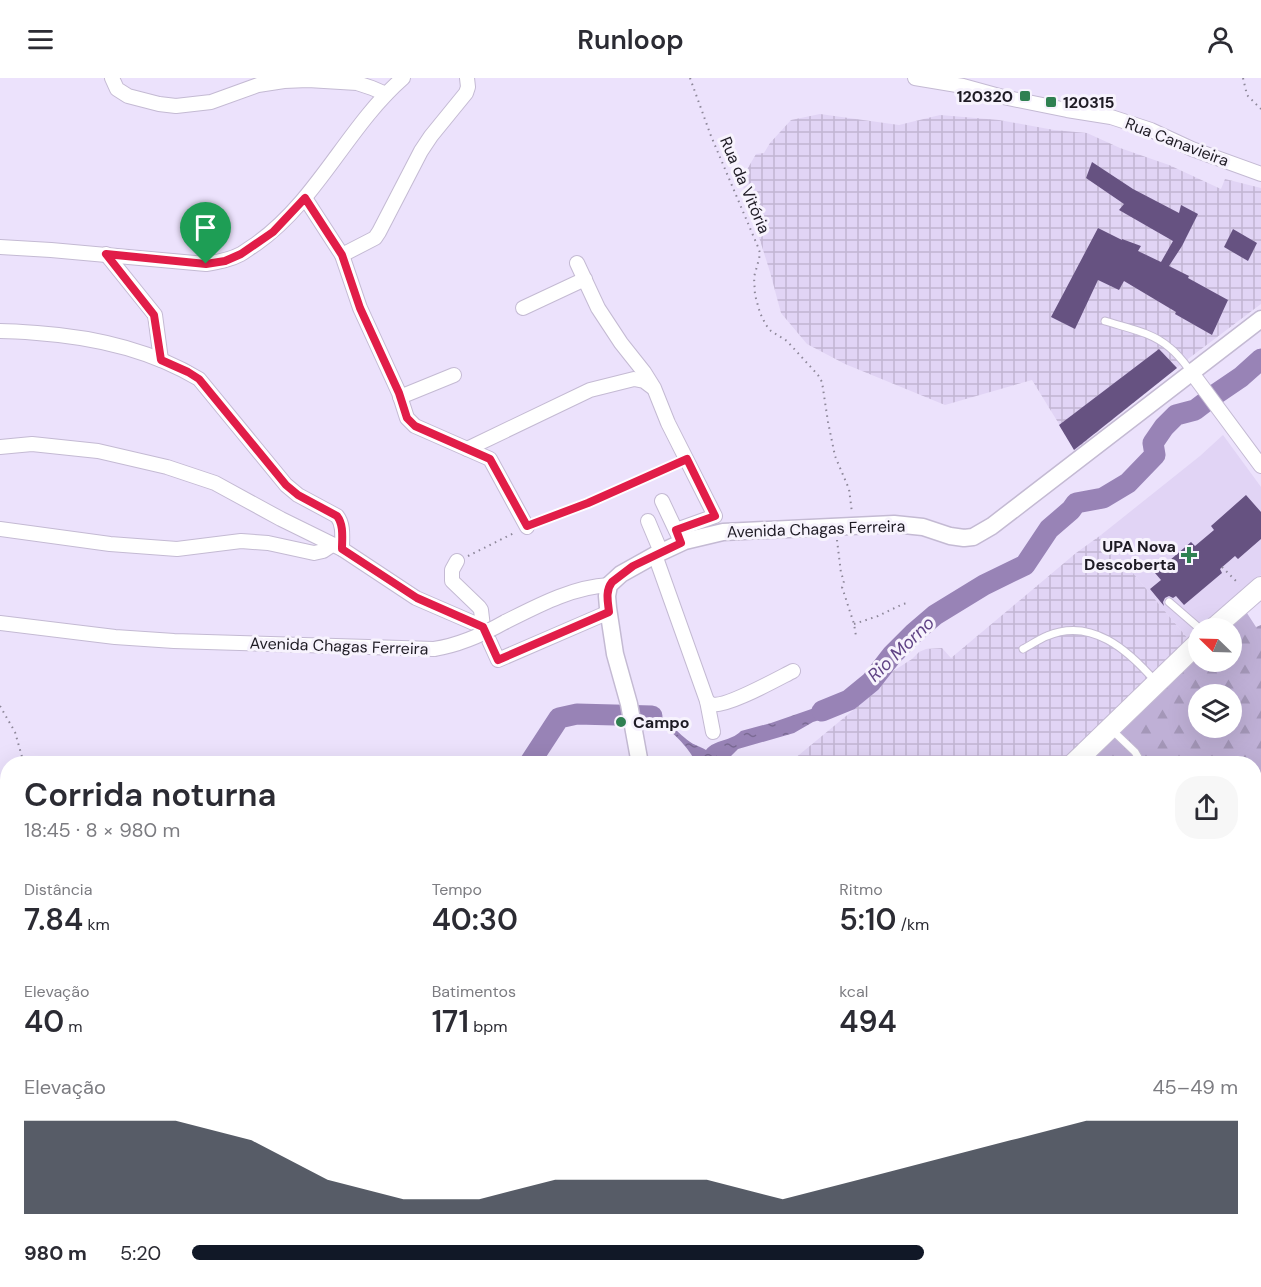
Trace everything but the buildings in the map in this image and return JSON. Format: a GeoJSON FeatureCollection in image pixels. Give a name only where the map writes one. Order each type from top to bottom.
{"type":"FeatureCollection","features":[{"type":"Feature","properties":{"kind":"main road"},"geometry":{"type":"LineString","coordinates":[[1225,618],[1255,592]]}},
{"type":"Feature","properties":{"kind":"main road"},"geometry":{"type":"LineString","coordinates":[[1081,756],[1188,653]]}},
{"type":"Feature","properties":{"kind":"street"},"geometry":{"type":"LineString","coordinates":[[112,78],[117,89],[128,96],[176,106],[211,102],[258,85],[284,81],[308,80],[357,84],[386,94]]}},
{"type":"Feature","properties":{"kind":"street"},"geometry":{"type":"LineString","coordinates":[[0,247],[206,264],[225,261],[241,254],[273,232],[305,198],[372,110],[403,78]]}},
{"type":"Feature","properties":{"kind":"street"},"geometry":{"type":"LineString","coordinates":[[342,255],[375,238],[421,151],[466,93],[467,78]]}},
{"type":"Feature","properties":{"kind":"street","name":"Rua Canavieira"},"geometry":{"type":"LineString","coordinates":[[915,78],[1111,117],[1151,130],[1192,149],[1261,174]]}},
{"type":"Feature","properties":{"kind":"street"},"geometry":{"type":"LineString","coordinates":[[305,198],[342,255],[360,308],[400,397],[407,418],[415,426],[490,459],[527,526]]}},
{"type":"Feature","properties":{"kind":"street"},"geometry":{"type":"LineString","coordinates":[[106,254],[154,315],[161,360]]}},
{"type":"Feature","properties":{"kind":"street"},"geometry":{"type":"LineString","coordinates":[[577,263],[598,308],[654,388],[668,423],[715,516],[678,537],[662,501]]}},
{"type":"Feature","properties":{"kind":"street"},"geometry":{"type":"LineString","coordinates":[[523,308],[585,279]]}},
{"type":"Feature","properties":{"kind":"street","name":"Avenida Chagas Ferreira"},"geometry":{"type":"LineString","coordinates":[[0,623],[115,637],[174,641],[434,649],[460,644],[578,590],[609,585],[621,574],[658,553],[678,537],[723,532],[906,524],[950,536],[973,537],[992,526],[1195,377],[1261,319]]}},
{"type":"Feature","properties":{"kind":"street"},"geometry":{"type":"LineString","coordinates":[[0,331],[95,339],[139,351],[199,379],[286,485],[298,495],[337,516],[342,530],[337,547]]}},
{"type":"Feature","properties":{"kind":"street"},"geometry":{"type":"LineString","coordinates":[[400,397],[454,375]]}},
{"type":"Feature","properties":{"kind":"street"},"geometry":{"type":"LineString","coordinates":[[1195,377],[1261,466]]}},
{"type":"Feature","properties":{"kind":"street"},"geometry":{"type":"LineString","coordinates":[[467,449],[590,390],[633,379],[644,381],[654,388]]}},
{"type":"Feature","properties":{"kind":"street"},"geometry":{"type":"LineString","coordinates":[[0,447],[32,444],[98,452],[167,467],[215,483],[337,547],[417,598],[483,627]]}},
{"type":"Feature","properties":{"kind":"street"},"geometry":{"type":"LineString","coordinates":[[648,521],[707,700],[713,732]]}},
{"type":"Feature","properties":{"kind":"street"},"geometry":{"type":"LineString","coordinates":[[0,529],[110,544],[177,549],[242,541],[268,543],[314,553],[337,547]]}},
{"type":"Feature","properties":{"kind":"street"},"geometry":{"type":"LineString","coordinates":[[457,561],[452,570],[452,581],[481,610],[483,627],[498,660],[609,612]]}},
{"type":"Feature","properties":{"kind":"street"},"geometry":{"type":"LineString","coordinates":[[609,585],[607,596],[615,654],[629,704],[639,756]]}},
{"type":"Feature","properties":{"kind":"street"},"geometry":{"type":"LineString","coordinates":[[707,700],[714,704],[729,701],[793,671]]}},
{"type":"Feature","properties":{"kind":"lane"},"geometry":{"type":"LineString","coordinates":[[1105,321],[1158,339],[1173,349],[1195,377]]}},
{"type":"Feature","properties":{"kind":"lane"},"geometry":{"type":"LineString","coordinates":[[1169,602],[1188,618]]}},
{"type":"Feature","properties":{"kind":"lane"},"geometry":{"type":"LineString","coordinates":[[1023,649],[1048,635],[1073,630],[1099,634],[1141,664],[1157,683]]}},
{"type":"Feature","properties":{"kind":"lane"},"geometry":{"type":"LineString","coordinates":[[1110,728],[1137,756]]}},
{"type":"Feature","properties":{"kind":"path","name":"Rua da Vitória"},"geometry":{"type":"LineString","coordinates":[[690,78],[711,136],[760,253],[754,277],[755,295],[760,312],[771,331],[787,341],[822,382],[835,456],[849,489],[854,525]]}},
{"type":"Feature","properties":{"kind":"path"},"geometry":{"type":"LineString","coordinates":[[1243,78],[1247,95],[1261,109]]}},
{"type":"Feature","properties":{"kind":"path"},"geometry":{"type":"LineString","coordinates":[[457,561],[527,526],[588,503],[687,459]]}},
{"type":"Feature","properties":{"kind":"path"},"geometry":{"type":"LineString","coordinates":[[836,526],[838,556],[844,581],[842,587],[856,636]]}},
{"type":"Feature","properties":{"kind":"path"},"geometry":{"type":"LineString","coordinates":[[1222,567],[1255,592]]}},
{"type":"Feature","properties":{"kind":"path"},"geometry":{"type":"LineString","coordinates":[[854,624],[908,603]]}},
{"type":"Feature","properties":{"kind":"path"},"geometry":{"type":"LineString","coordinates":[[0,706],[15,732],[22,756]]}},
{"type":"Feature","properties":{"kind":"path"},"geometry":{"type":"LineString","coordinates":[[0,717],[5,713]]}},
{"type":"Feature","properties":{"kind":"shaded area"},"geometry":{"type":"Polygon","coordinates":[[[820,114],[899,125],[940,115],[999,120],[1054,130],[1087,133],[1120,148],[1169,165],[1221,189],[1225,179],[1261,188],[1261,304],[1184,362],[1075,450],[1032,380],[945,405],[845,364],[807,344],[781,313],[741,180],[756,154],[764,153],[791,120],[820,114]]]}},
{"type":"Feature","properties":{"kind":"shaded area","name":"UPA Nova Descoberta"},"geometry":{"type":"Polygon","coordinates":[[[1223,435],[1261,487],[1261,575],[1213,618],[1188,618],[1188,639],[1101,535],[1223,435]]]}},
{"type":"Feature","properties":{"kind":"shaded area"},"geometry":{"type":"Polygon","coordinates":[[[1101,535],[1188,639],[1066,756],[798,756],[857,707],[855,703],[876,682],[919,652],[942,648],[951,658],[1076,553],[1101,535]]]}},
{"type":"Feature","properties":{"kind":"green space"},"geometry":{"type":"Polygon","coordinates":[[[1245,610],[1256,627],[1261,625],[1261,756],[1088,756],[1188,661],[1188,672],[1242,672],[1242,618],[1236,618],[1245,610]]]}},
{"type":"Feature","properties":{"kind":"water"},"geometry":{"type":"Polygon","coordinates":[[[846,697],[852,702],[826,718],[813,722],[794,733],[738,749],[731,756],[692,756],[666,728],[652,721],[639,719],[638,707],[659,715],[687,740],[706,750],[741,731],[846,697]]]}},
{"type":"Feature","properties":{"kind":"waterway","name":"Rio Morno"},"geometry":{"type":"LineString","coordinates":[[822,711],[849,700],[871,682],[892,655],[935,615],[984,585],[1025,565],[1049,529],[1076,503],[1103,498],[1128,483],[1155,455],[1153,443],[1176,415],[1195,410],[1241,377],[1261,359]]}},
{"type":"Feature","properties":{"kind":"waterway","name":"Rio Morno"},"geometry":{"type":"LineString","coordinates":[[534,756],[559,718],[577,714],[652,716]]}},
{"type":"Feature","properties":{"kind":"place","name":"120320"},"geometry":{"type":"Point","coordinates":[1025,96]}},
{"type":"Feature","properties":{"kind":"place","name":"120315"},"geometry":{"type":"Point","coordinates":[1051,102]}},
{"type":"Feature","properties":{"kind":"place","name":"UPA Nova Descoberta"},"geometry":{"type":"Point","coordinates":[1189,555]}},
{"type":"Feature","properties":{"kind":"place","name":"Campo"},"geometry":{"type":"Point","coordinates":[621,722]}},
{"type":"Feature","properties":{"kind":"route"},"geometry":{"type":"LineString","coordinates":[[305,198],[342,255],[360,308],[399,393],[407,418],[415,426],[490,459],[527,526],[588,503],[687,459],[715,516],[676,530],[681,543],[633,566],[612,582],[609,585],[607,596],[609,612],[498,660],[483,627],[417,598],[342,549],[342,530],[337,516],[298,495],[286,485],[199,379],[161,360],[154,315],[106,254],[206,264],[225,261],[241,254],[273,232],[305,198]]}}]}
